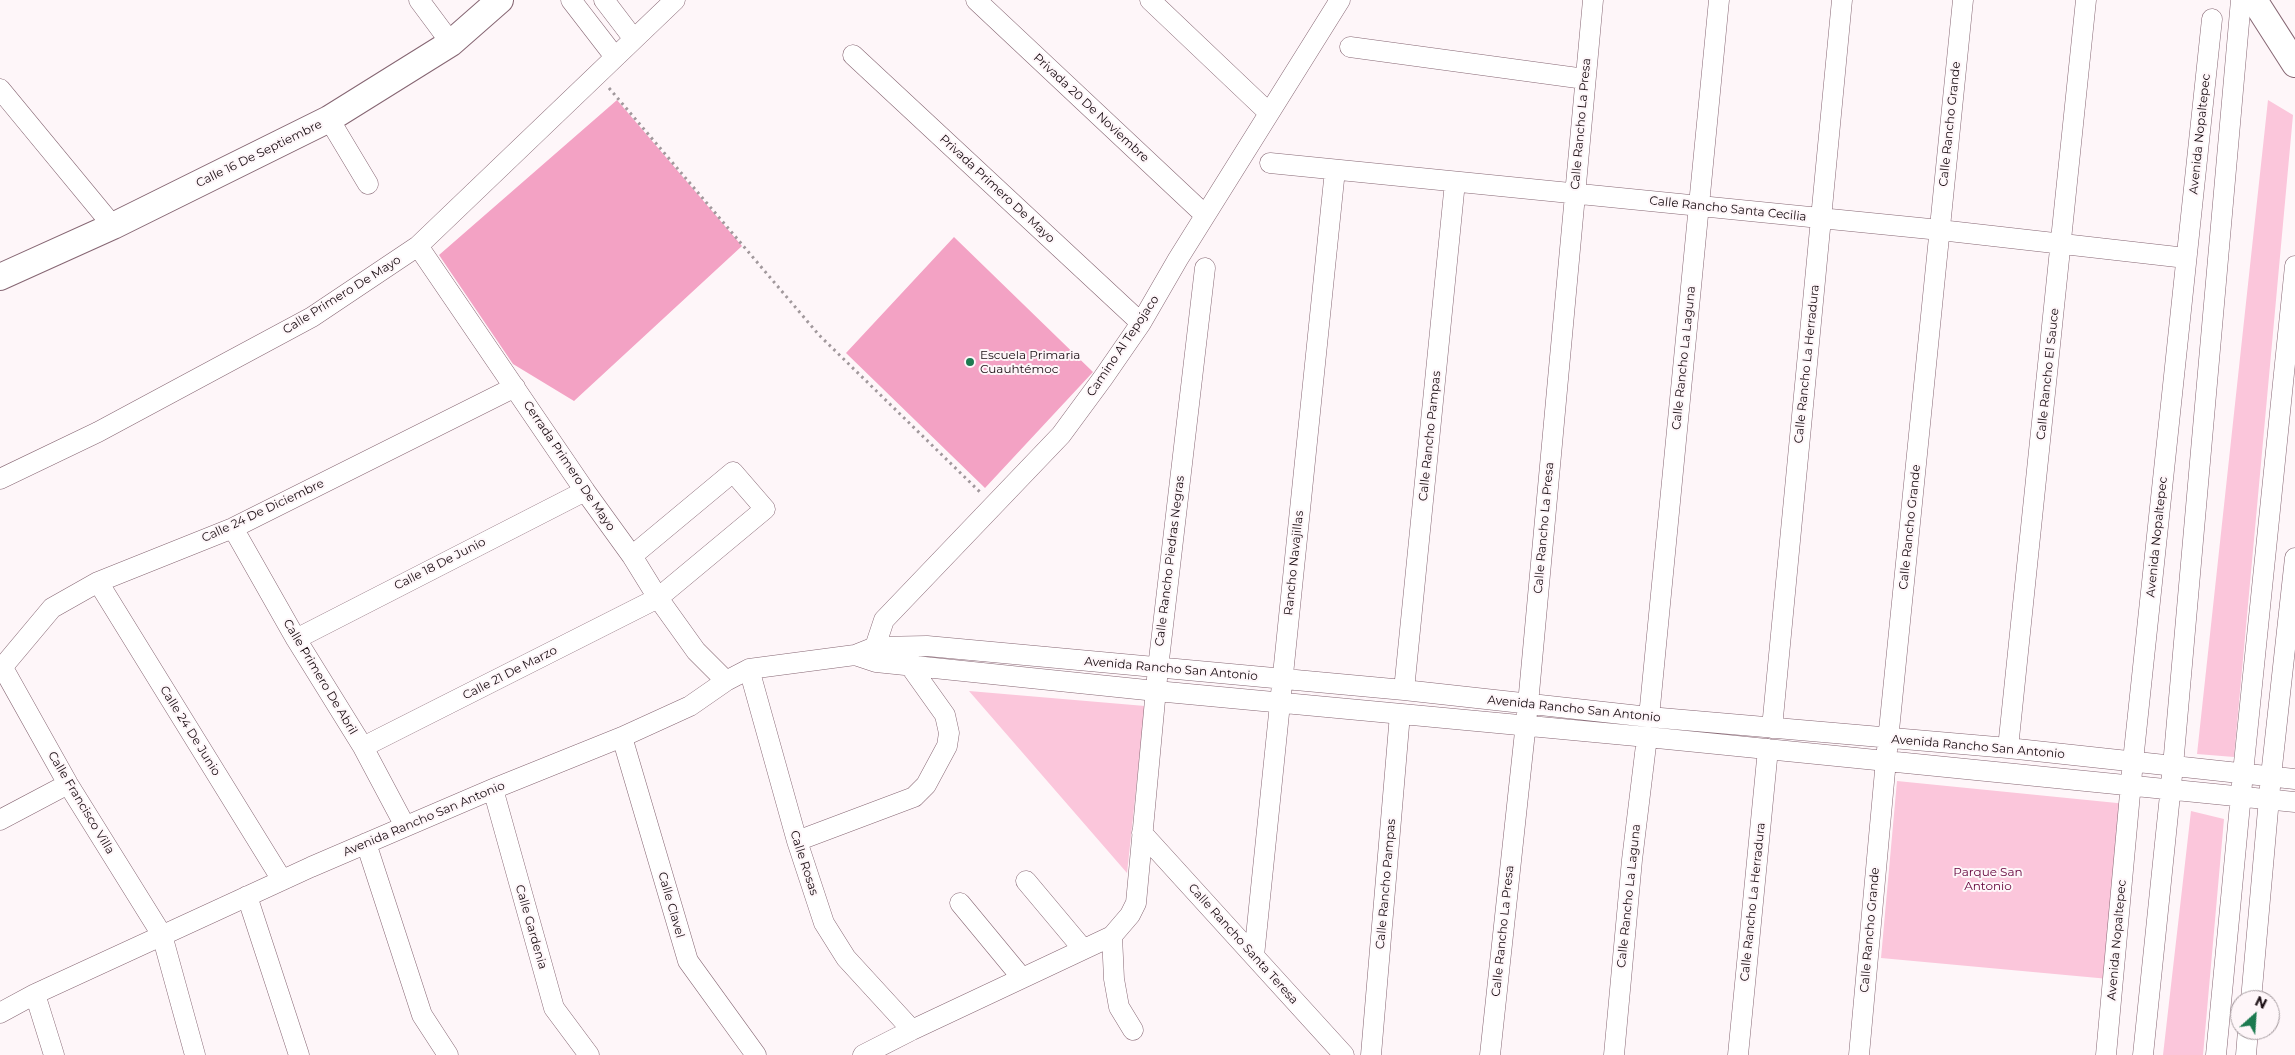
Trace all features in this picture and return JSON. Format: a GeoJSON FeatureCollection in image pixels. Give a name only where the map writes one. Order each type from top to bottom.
{"type":"FeatureCollection","features":[{"type":"Feature","properties":{"kind":"main road","name":"Calle 16 De Septiembre"},"geometry":{"type":"LineString","coordinates":[[0,277],[114,226],[330,119],[451,43],[500,0]]}},
{"type":"Feature","properties":{"kind":"main road"},"geometry":{"type":"LineString","coordinates":[[2254,0],[2295,64]]}},
{"type":"Feature","properties":{"kind":"street"},"geometry":{"type":"LineString","coordinates":[[419,0],[451,43]]}},
{"type":"Feature","properties":{"kind":"street"},"geometry":{"type":"LineString","coordinates":[[571,0],[615,57]]}},
{"type":"Feature","properties":{"kind":"street"},"geometry":{"type":"LineString","coordinates":[[604,0],[633,38]]}},
{"type":"Feature","properties":{"kind":"street","name":"Calle Primero De Mayo"},"geometry":{"type":"LineString","coordinates":[[0,479],[98,432],[312,317],[418,246],[633,38],[675,0]]}},
{"type":"Feature","properties":{"kind":"street","name":"Privada 20 De Noviembre"},"geometry":{"type":"LineString","coordinates":[[976,0],[1206,215]]}},
{"type":"Feature","properties":{"kind":"street","name":"Calle Rancho La Presa"},"geometry":{"type":"LineString","coordinates":[[1490,1055],[1528,704],[1576,192],[1584,79],[1593,0]]}},
{"type":"Feature","properties":{"kind":"street","name":"Calle Rancho La Laguna"},"geometry":{"type":"LineString","coordinates":[[1649,717],[1720,0]]}},
{"type":"Feature","properties":{"kind":"street","name":"Calle Rancho La Herradura"},"geometry":{"type":"LineString","coordinates":[[1772,728],[1842,0]]}},
{"type":"Feature","properties":{"kind":"street","name":"Calle Rancho Grande"},"geometry":{"type":"LineString","coordinates":[[1859,1055],[1888,739],[1963,0]]}},
{"type":"Feature","properties":{"kind":"street","name":"Calle Rancho El Sauce"},"geometry":{"type":"LineString","coordinates":[[2008,748],[2086,0]]}},
{"type":"Feature","properties":{"kind":"street"},"geometry":{"type":"LineString","coordinates":[[2143,1055],[2173,766],[2241,0]]}},
{"type":"Feature","properties":{"kind":"street"},"geometry":{"type":"LineString","coordinates":[[1152,1],[1269,112]]}},
{"type":"Feature","properties":{"kind":"street","name":"Camino Al Tepojaco"},"geometry":{"type":"LineString","coordinates":[[875,654],[884,620],[1061,435],[1141,323],[1269,112],[1332,3]]}},
{"type":"Feature","properties":{"kind":"street","name":"Avenida Nopaltepec"},"geometry":{"type":"LineString","coordinates":[[2106,1055],[2133,762],[2212,19]]}},
{"type":"Feature","properties":{"kind":"street"},"geometry":{"type":"LineString","coordinates":[[1350,48],[1584,79]]}},
{"type":"Feature","properties":{"kind":"street","name":"Privada Primero De Mayo"},"geometry":{"type":"LineString","coordinates":[[853,55],[1141,323]]}},
{"type":"Feature","properties":{"kind":"street"},"geometry":{"type":"LineString","coordinates":[[0,89],[114,226]]}},
{"type":"Feature","properties":{"kind":"street"},"geometry":{"type":"LineString","coordinates":[[330,119],[368,184]]}},
{"type":"Feature","properties":{"kind":"street","name":"Calle Rancho Santa Cecilia"},"geometry":{"type":"LineString","coordinates":[[1270,163],[1576,192],[2186,258]]}},
{"type":"Feature","properties":{"kind":"street","name":"Rancho Navajillas"},"geometry":{"type":"LineString","coordinates":[[1254,956],[1335,170]]}},
{"type":"Feature","properties":{"kind":"street","name":"Calle Rancho Pampas"},"geometry":{"type":"LineString","coordinates":[[1404,690],[1455,182]]}},
{"type":"Feature","properties":{"kind":"street","name":"Cerrada Primero De Mayo"},"geometry":{"type":"LineString","coordinates":[[418,246],[585,492],[632,556],[658,598],[696,650],[726,681]]}},
{"type":"Feature","properties":{"kind":"street"},"geometry":{"type":"LineString","coordinates":[[2216,1055],[2242,773],[2295,266]]}},
{"type":"Feature","properties":{"kind":"street","name":"Calle Rancho Piedras Negras"},"geometry":{"type":"LineString","coordinates":[[863,1055],[1083,948],[1112,936],[1130,915],[1136,903],[1158,668],[1205,268]]}},
{"type":"Feature","properties":{"kind":"street","name":"Calle 24 De Diciembre"},"geometry":{"type":"LineString","coordinates":[[2,669],[52,608],[98,582],[234,528],[515,387]]}},
{"type":"Feature","properties":{"kind":"street","name":"Calle 21 De Marzo"},"geometry":{"type":"LineString","coordinates":[[363,747],[658,598],[765,508],[733,472],[632,556]]}},
{"type":"Feature","properties":{"kind":"street","name":"Calle 18 De Junio"},"geometry":{"type":"LineString","coordinates":[[296,639],[585,492]]}},
{"type":"Feature","properties":{"kind":"street","name":"Calle Primero De Abril"},"geometry":{"type":"LineString","coordinates":[[234,528],[296,639],[363,747],[405,826]]}},
{"type":"Feature","properties":{"kind":"street"},"geometry":{"type":"LineString","coordinates":[[2252,990],[2271,776],[2295,558]]}},
{"type":"Feature","properties":{"kind":"street","name":"Calle 24 De Junio"},"geometry":{"type":"LineString","coordinates":[[98,582],[282,880]]}},
{"type":"Feature","properties":{"kind":"street","name":"Avenida Rancho San Antonio"},"geometry":{"type":"LineString","coordinates":[[908,656],[927,646],[1404,690],[1649,717],[2008,748],[2295,779]]}},
{"type":"Feature","properties":{"kind":"street","name":"Avenida Rancho San Antonio"},"geometry":{"type":"LineString","coordinates":[[0,1013],[35,994],[282,880],[405,826],[622,737],[690,706],[726,681],[749,669],[855,655],[908,656],[1156,691],[1280,701],[1886,760],[2295,802]]}},
{"type":"Feature","properties":{"kind":"street"},"geometry":{"type":"LineString","coordinates":[[796,841],[914,797],[926,785],[947,746],[949,733],[945,715],[908,656]]}},
{"type":"Feature","properties":{"kind":"street","name":"Calle Francisco Villa"},"geometry":{"type":"LineString","coordinates":[[2,669],[68,784],[162,935],[195,1055]]}},
{"type":"Feature","properties":{"kind":"street","name":"Calle Rosas"},"geometry":{"type":"LineString","coordinates":[[749,669],[796,841],[824,923],[846,958],[912,1030]]}},
{"type":"Feature","properties":{"kind":"street","name":"Calle Rancho Pampas"},"geometry":{"type":"LineString","coordinates":[[1371,1055],[1400,714]]}},
{"type":"Feature","properties":{"kind":"street","name":"Calle Clavel"},"geometry":{"type":"LineString","coordinates":[[622,737],[688,961],[756,1055]]}},
{"type":"Feature","properties":{"kind":"street","name":"Calle Rancho La Laguna"},"geometry":{"type":"LineString","coordinates":[[1614,1055],[1632,860],[1647,737]]}},
{"type":"Feature","properties":{"kind":"street","name":"Calle Rancho La Herradura"},"geometry":{"type":"LineString","coordinates":[[1738,1055],[1768,749]]}},
{"type":"Feature","properties":{"kind":"street"},"geometry":{"type":"LineString","coordinates":[[0,820],[68,784]]}},
{"type":"Feature","properties":{"kind":"street","name":"Calle Gardenia"},"geometry":{"type":"LineString","coordinates":[[493,789],[554,1008],[589,1055]]}},
{"type":"Feature","properties":{"kind":"street","name":"Calle Rancho Santa Teresa"},"geometry":{"type":"LineString","coordinates":[[1142,833],[1344,1055]]}},
{"type":"Feature","properties":{"kind":"street"},"geometry":{"type":"LineString","coordinates":[[366,843],[422,1016],[448,1055]]}},
{"type":"Feature","properties":{"kind":"street"},"geometry":{"type":"LineString","coordinates":[[1026,881],[1083,948]]}},
{"type":"Feature","properties":{"kind":"street"},"geometry":{"type":"LineString","coordinates":[[247,896],[300,1055]]}},
{"type":"Feature","properties":{"kind":"street"},"geometry":{"type":"LineString","coordinates":[[960,903],[1022,978]]}},
{"type":"Feature","properties":{"kind":"street"},"geometry":{"type":"LineString","coordinates":[[1112,936],[1114,979],[1119,1006],[1133,1030]]}},
{"type":"Feature","properties":{"kind":"street"},"geometry":{"type":"LineString","coordinates":[[35,994],[54,1055]]}},
{"type":"Feature","properties":{"kind":"street"},"geometry":{"type":"LineString","coordinates":[[2246,1055],[2247,1040]]}},
{"type":"Feature","properties":{"kind":"path"},"geometry":{"type":"LineString","coordinates":[[598,73],[819,335],[994,505]]}},
{"type":"Feature","properties":{"kind":"green space"},"geometry":{"type":"Polygon","coordinates":[[[2268,100],[2293,115],[2234,757],[2197,754],[2268,100]]]}},
{"type":"Feature","properties":{"kind":"green space"},"geometry":{"type":"Polygon","coordinates":[[[969,691],[1145,706],[1127,873],[969,691]]]}},
{"type":"Feature","properties":{"kind":"green space","name":"Parque San Antonio"},"geometry":{"type":"Polygon","coordinates":[[[1897,781],[2127,804],[2109,979],[1881,958],[1897,781]]]}},
{"type":"Feature","properties":{"kind":"green space"},"geometry":{"type":"Polygon","coordinates":[[[2191,811],[2224,819],[2203,1055],[2163,1055],[2191,811]]]}},
{"type":"Feature","properties":{"kind":"building"},"geometry":{"type":"Polygon","coordinates":[[[617,100],[742,246],[574,401],[513,364],[439,255],[617,100]]]}},
{"type":"Feature","properties":{"kind":"building","name":"Escuela Primaria Cuauhtémoc"},"geometry":{"type":"Polygon","coordinates":[[[954,237],[1093,372],[985,488],[846,353],[954,237]]]}},
{"type":"Feature","properties":{"kind":"place","name":"Escuela Primaria Cuauhtémoc"},"geometry":{"type":"Point","coordinates":[970,362]}}]}
